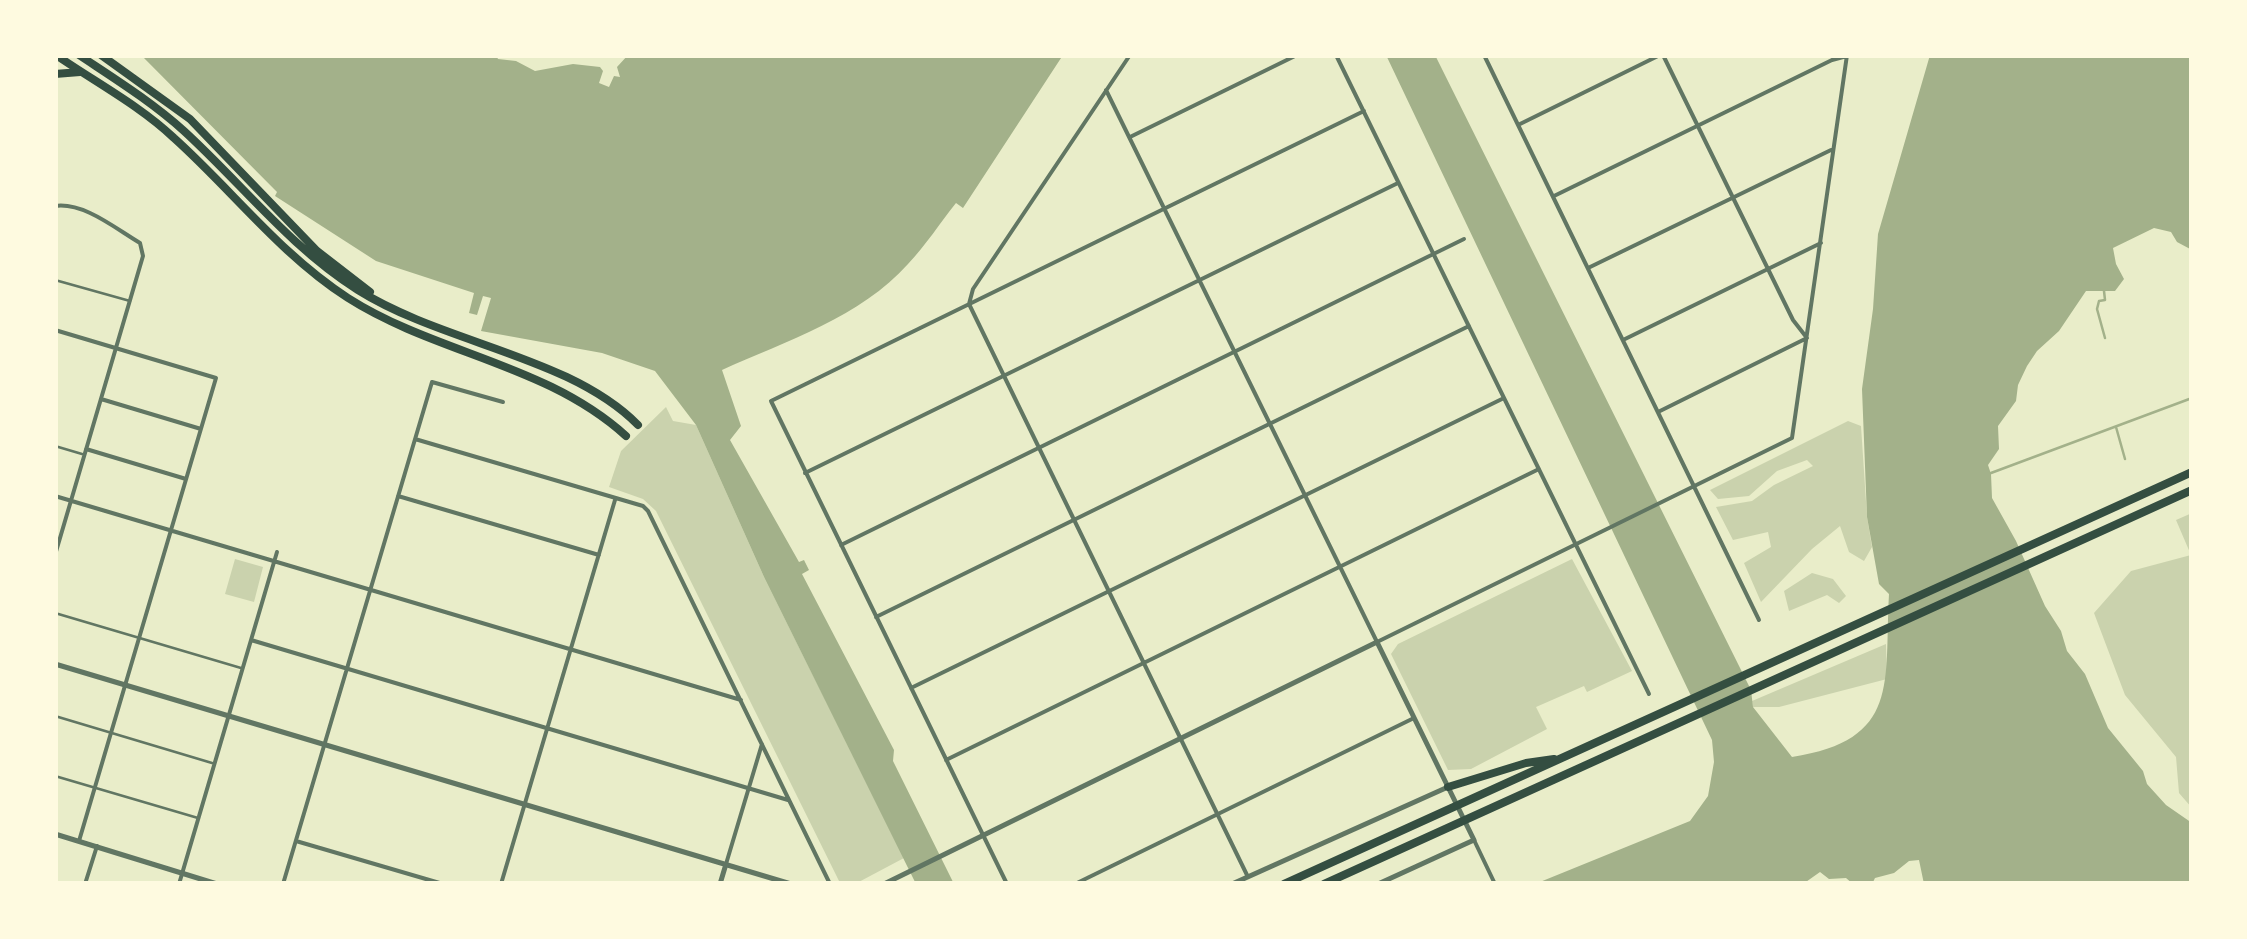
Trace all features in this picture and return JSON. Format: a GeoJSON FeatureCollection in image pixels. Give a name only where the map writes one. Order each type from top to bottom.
{"type":"FeatureCollection","features":[{"type":"Feature","properties":{"kind":"highway"},"geometry":{"type":"LineString","coordinates":[[56,55],[171,134],[272,238],[335,289],[422,336],[564,392],[626,436]]}},
{"type":"Feature","properties":{"kind":"highway"},"geometry":{"type":"LineString","coordinates":[[79,55],[182,128],[307,252],[384,305],[436,329],[576,381],[616,405],[638,425]]}},
{"type":"Feature","properties":{"kind":"highway"},"geometry":{"type":"LineString","coordinates":[[102,55],[190,119],[308,243],[384,305]]}},
{"type":"Feature","properties":{"kind":"highway"},"geometry":{"type":"LineString","coordinates":[[55,74],[81,72]]}},
{"type":"Feature","properties":{"kind":"highway"},"geometry":{"type":"LineString","coordinates":[[1284,884],[2192,472]]}},
{"type":"Feature","properties":{"kind":"highway"},"geometry":{"type":"LineString","coordinates":[[1324,884],[2192,490]]}},
{"type":"Feature","properties":{"kind":"highway"},"geometry":{"type":"LineString","coordinates":[[1448,787],[1526,763],[1563,757]]}},
{"type":"Feature","properties":{"kind":"street"},"geometry":{"type":"LineString","coordinates":[[1130,55],[973,289],[968,304],[1248,877]]}},
{"type":"Feature","properties":{"kind":"street"},"geometry":{"type":"LineString","coordinates":[[1130,137],[1297,55]]}},
{"type":"Feature","properties":{"kind":"street"},"geometry":{"type":"LineString","coordinates":[[1336,55],[1649,694]]}},
{"type":"Feature","properties":{"kind":"street"},"geometry":{"type":"LineString","coordinates":[[1484,55],[1760,620]]}},
{"type":"Feature","properties":{"kind":"street"},"geometry":{"type":"LineString","coordinates":[[1518,125],[1661,55],[1798,329],[1807,338]]}},
{"type":"Feature","properties":{"kind":"street"},"geometry":{"type":"LineString","coordinates":[[884,884],[1787,442],[1794,433],[1846,55],[1552,196]]}},
{"type":"Feature","properties":{"kind":"street"},"geometry":{"type":"LineString","coordinates":[[1106,90],[1494,884]]}},
{"type":"Feature","properties":{"kind":"street"},"geometry":{"type":"LineString","coordinates":[[1007,884],[770,401],[1364,111]]}},
{"type":"Feature","properties":{"kind":"street"},"geometry":{"type":"LineString","coordinates":[[1588,268],[1833,148]]}},
{"type":"Feature","properties":{"kind":"street"},"geometry":{"type":"LineString","coordinates":[[806,474],[1399,182]]}},
{"type":"Feature","properties":{"kind":"street"},"geometry":{"type":"LineString","coordinates":[[55,206],[73,207],[106,223],[140,243],[143,256],[55,555]]}},
{"type":"Feature","properties":{"kind":"street"},"geometry":{"type":"LineString","coordinates":[[841,545],[1464,239]]}},
{"type":"Feature","properties":{"kind":"street"},"geometry":{"type":"LineString","coordinates":[[1623,340],[1821,243]]}},
{"type":"Feature","properties":{"kind":"street"},"geometry":{"type":"LineString","coordinates":[[876,617],[1469,326]]}},
{"type":"Feature","properties":{"kind":"street"},"geometry":{"type":"LineString","coordinates":[[55,330],[216,378],[79,841]]}},
{"type":"Feature","properties":{"kind":"street"},"geometry":{"type":"LineString","coordinates":[[1658,412],[1807,338]]}},
{"type":"Feature","properties":{"kind":"street"},"geometry":{"type":"LineString","coordinates":[[282,884],[432,382],[503,402]]}},
{"type":"Feature","properties":{"kind":"street"},"geometry":{"type":"LineString","coordinates":[[911,688],[1505,398]]}},
{"type":"Feature","properties":{"kind":"street"},"geometry":{"type":"LineString","coordinates":[[101,399],[201,429]]}},
{"type":"Feature","properties":{"kind":"street"},"geometry":{"type":"LineString","coordinates":[[415,439],[648,511],[830,884]]}},
{"type":"Feature","properties":{"kind":"street"},"geometry":{"type":"LineString","coordinates":[[85,452],[186,479]]}},
{"type":"Feature","properties":{"kind":"street"},"geometry":{"type":"LineString","coordinates":[[946,760],[1540,469]]}},
{"type":"Feature","properties":{"kind":"street"},"geometry":{"type":"LineString","coordinates":[[55,496],[741,700]]}},
{"type":"Feature","properties":{"kind":"street"},"geometry":{"type":"LineString","coordinates":[[398,496],[599,555]]}},
{"type":"Feature","properties":{"kind":"street"},"geometry":{"type":"LineString","coordinates":[[501,884],[616,498]]}},
{"type":"Feature","properties":{"kind":"street"},"geometry":{"type":"LineString","coordinates":[[178,884],[277,552]]}},
{"type":"Feature","properties":{"kind":"street"},"geometry":{"type":"LineString","coordinates":[[251,640],[790,800]]}},
{"type":"Feature","properties":{"kind":"street"},"geometry":{"type":"LineString","coordinates":[[55,664],[792,884]]}},
{"type":"Feature","properties":{"kind":"street"},"geometry":{"type":"LineString","coordinates":[[1074,884],[1414,718]]}},
{"type":"Feature","properties":{"kind":"street"},"geometry":{"type":"LineString","coordinates":[[720,884],[762,743]]}},
{"type":"Feature","properties":{"kind":"street"},"geometry":{"type":"LineString","coordinates":[[1232,884],[1448,787]]}},
{"type":"Feature","properties":{"kind":"street"},"geometry":{"type":"LineString","coordinates":[[55,834],[217,884]]}},
{"type":"Feature","properties":{"kind":"street"},"geometry":{"type":"LineString","coordinates":[[1378,884],[1474,840]]}},
{"type":"Feature","properties":{"kind":"street"},"geometry":{"type":"LineString","coordinates":[[296,841],[443,884]]}},
{"type":"Feature","properties":{"kind":"street"},"geometry":{"type":"LineString","coordinates":[[86,884],[97,846]]}},
{"type":"Feature","properties":{"kind":"street"},"geometry":{"type":"LineString","coordinates":[[1395,876],[1398,884]]}},
{"type":"Feature","properties":{"kind":"lane"},"geometry":{"type":"LineString","coordinates":[[55,280],[130,302]]}},
{"type":"Feature","properties":{"kind":"lane"},"geometry":{"type":"LineString","coordinates":[[55,446],[85,452]]}},
{"type":"Feature","properties":{"kind":"lane"},"geometry":{"type":"LineString","coordinates":[[55,614],[242,668]]}},
{"type":"Feature","properties":{"kind":"lane"},"geometry":{"type":"LineString","coordinates":[[55,716],[214,763]]}},
{"type":"Feature","properties":{"kind":"lane"},"geometry":{"type":"LineString","coordinates":[[55,776],[198,818]]}},
{"type":"Feature","properties":{"kind":"shaded area"},"geometry":{"type":"Polygon","coordinates":[[[141,55],[496,55],[535,71],[573,64],[600,67],[603,71],[599,83],[609,87],[614,76],[620,77],[617,67],[628,55],[1063,55],[963,208],[956,203],[915,257],[889,283],[821,326],[722,370],[741,426],[730,440],[799,562],[804,560],[809,570],[802,574],[894,750],[893,761],[954,884],[916,884],[764,577],[696,425],[655,371],[602,353],[481,331],[491,298],[483,296],[477,315],[469,313],[474,293],[376,261],[275,196],[277,192],[141,55]]]}},
{"type":"Feature","properties":{"kind":"shaded area"},"geometry":{"type":"Polygon","coordinates":[[[1386,55],[1435,55],[1751,690],[1753,707],[1792,757],[1827,749],[1852,737],[1869,721],[1880,702],[1885,680],[1889,594],[1879,584],[1867,517],[1862,389],[1878,234],[1930,55],[2192,55],[2192,250],[2177,242],[2171,232],[2154,228],[2113,248],[2124,279],[2115,291],[2086,291],[2059,331],[2037,351],[2018,385],[2016,401],[1998,426],[1999,449],[1988,465],[1992,498],[2061,631],[2067,651],[2085,674],[2108,728],[2143,771],[2147,784],[2166,805],[2192,823],[2192,884],[1924,884],[1919,860],[1875,878],[1872,884],[1829,879],[1820,872],[1803,884],[1535,884],[1690,821],[1708,796],[1714,762],[1712,740],[1386,55]]]}},
{"type":"Feature","properties":{"kind":"shaded area"},"geometry":{"type":"Polygon","coordinates":[[[666,407],[673,421],[696,425],[764,577],[904,858],[855,884],[840,883],[656,511],[643,499],[609,487],[621,451],[666,407]]]}},
{"type":"Feature","properties":{"kind":"shaded area"},"geometry":{"type":"Polygon","coordinates":[[[1848,421],[1861,426],[1872,547],[1864,561],[1849,552],[1840,526],[1761,602],[1744,563],[1771,547],[1768,532],[1733,540],[1716,507],[1752,501],[1813,466],[1807,460],[1777,471],[1749,496],[1718,499],[1710,490],[1848,421]]]}},
{"type":"Feature","properties":{"kind":"shaded area"},"geometry":{"type":"Polygon","coordinates":[[[2192,513],[2192,808],[2179,793],[2176,757],[2125,695],[2094,613],[2131,571],[2191,555],[2176,520],[2192,513]]]}},
{"type":"Feature","properties":{"kind":"shaded area"},"geometry":{"type":"Polygon","coordinates":[[[235,559],[263,567],[254,602],[225,594],[235,559]]]}},
{"type":"Feature","properties":{"kind":"shaded area"},"geometry":{"type":"Polygon","coordinates":[[[1572,559],[1632,671],[1587,692],[1584,686],[1536,707],[1547,729],[1471,769],[1448,770],[1391,654],[1398,644],[1572,559]]]}},
{"type":"Feature","properties":{"kind":"shaded area"},"geometry":{"type":"Polygon","coordinates":[[[1812,573],[1833,579],[1846,596],[1839,603],[1827,595],[1789,611],[1784,591],[1812,573]]]}},
{"type":"Feature","properties":{"kind":"shaded area"},"geometry":{"type":"Polygon","coordinates":[[[1886,644],[1887,679],[1779,707],[1753,707],[1752,701],[1886,644]]]}},
{"type":"Feature","properties":{"kind":"waterway"},"geometry":{"type":"LineString","coordinates":[[2104,291],[2105,300],[2099,301],[2097,309],[2105,338]]}},
{"type":"Feature","properties":{"kind":"waterway"},"geometry":{"type":"LineString","coordinates":[[1991,473],[2192,398]]}},
{"type":"Feature","properties":{"kind":"waterway"},"geometry":{"type":"LineString","coordinates":[[2116,427],[2125,459]]}}]}
